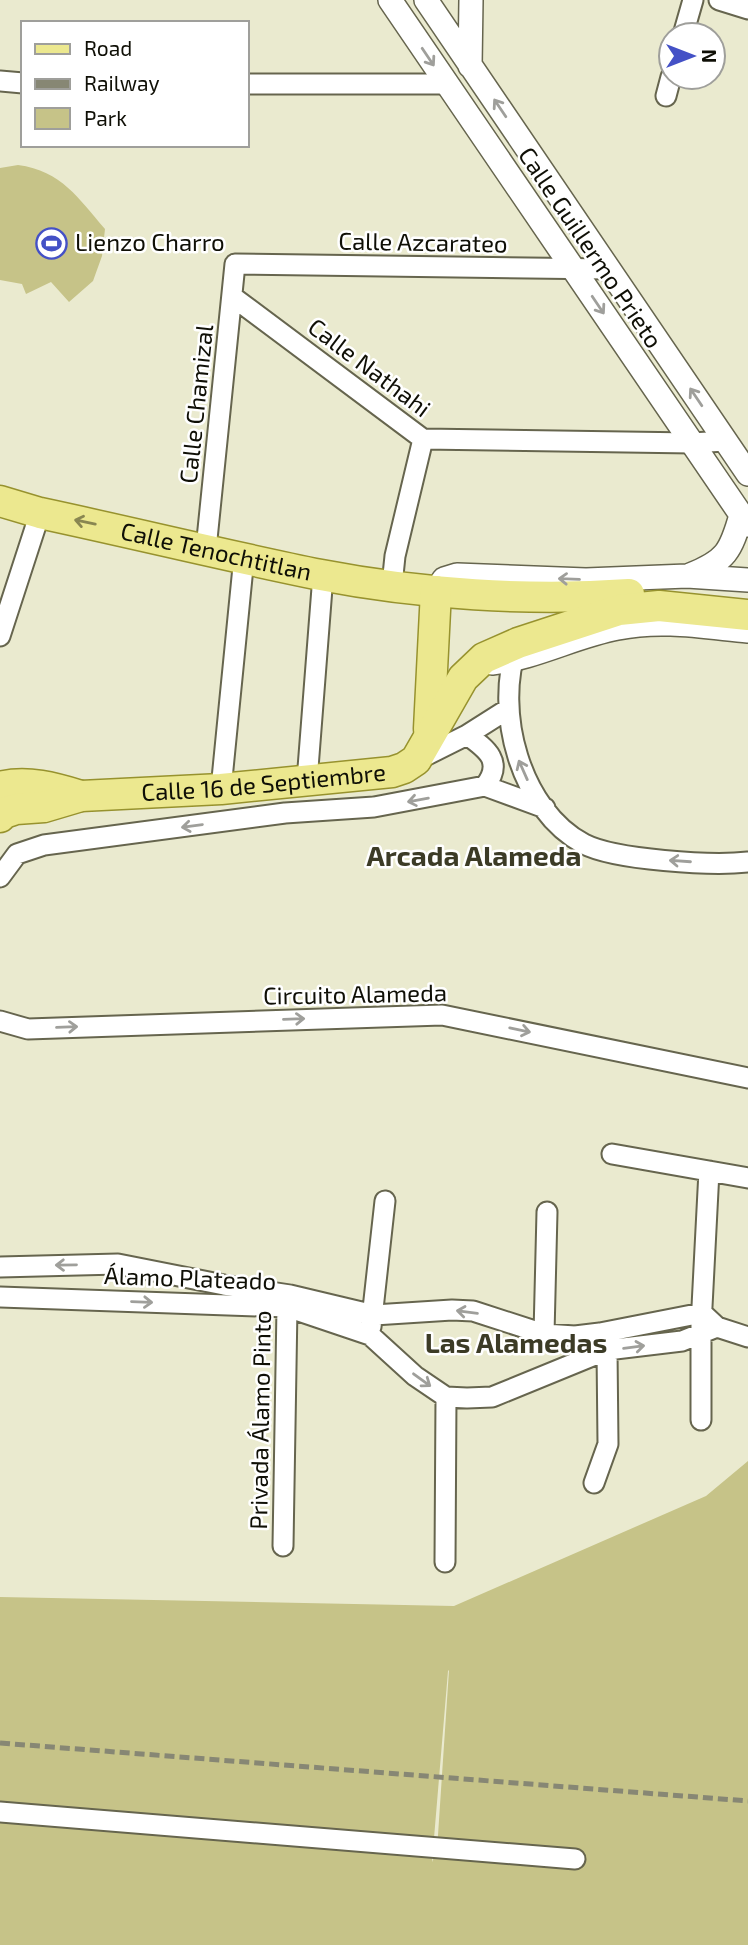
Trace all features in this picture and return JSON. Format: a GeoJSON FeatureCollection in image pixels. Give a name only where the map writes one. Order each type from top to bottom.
{"type":"FeatureCollection","features":[{"type":"Feature","properties":{"kind":"main road","name":"Calle Tenochtitlan"},"geometry":{"type":"LineString","coordinates":[[0,501],[40,513],[323,575],[436,591],[585,597],[695,592],[748,615]]}},
{"type":"Feature","properties":{"kind":"main road"},"geometry":{"type":"LineString","coordinates":[[422,748],[433,651],[436,591]]}},
{"type":"Feature","properties":{"kind":"main road"},"geometry":{"type":"LineString","coordinates":[[422,748],[469,672],[484,658],[515,652],[619,610],[659,606],[695,592]]}},
{"type":"Feature","properties":{"kind":"main road","name":"Calle 16 de Septiembre"},"geometry":{"type":"LineString","coordinates":[[1,806],[8,785],[44,785],[81,796],[221,789],[392,772],[404,768],[422,748]]}},
{"type":"Feature","properties":{"kind":"street","name":"Calle Guillermo Prieto"},"geometry":{"type":"LineString","coordinates":[[390,0],[744,520]]}},
{"type":"Feature","properties":{"kind":"street","name":"Calle Guillermo Prieto"},"geometry":{"type":"LineString","coordinates":[[426,0],[748,474]]}},
{"type":"Feature","properties":{"kind":"street"},"geometry":{"type":"LineString","coordinates":[[248,84],[447,85],[471,66],[471,0]]}},
{"type":"Feature","properties":{"kind":"street"},"geometry":{"type":"LineString","coordinates":[[687,21],[693,0]]}},
{"type":"Feature","properties":{"kind":"street"},"geometry":{"type":"LineString","coordinates":[[719,0],[748,9]]}},
{"type":"Feature","properties":{"kind":"street"},"geometry":{"type":"LineString","coordinates":[[0,81],[21,83]]}},
{"type":"Feature","properties":{"kind":"street"},"geometry":{"type":"LineString","coordinates":[[666,96],[667,91]]}},
{"type":"Feature","properties":{"kind":"street","name":"Calle Azcarateo"},"geometry":{"type":"LineString","coordinates":[[236,264],[609,269]]}},
{"type":"Feature","properties":{"kind":"street","name":"Calle Chamizal"},"geometry":{"type":"LineString","coordinates":[[206,549],[236,264]]}},
{"type":"Feature","properties":{"kind":"street","name":"Calle Nathahi"},"geometry":{"type":"LineString","coordinates":[[233,297],[423,439],[395,556],[392,585]]}},
{"type":"Feature","properties":{"kind":"street"},"geometry":{"type":"LineString","coordinates":[[423,439],[692,443],[725,441]]}},
{"type":"Feature","properties":{"kind":"street"},"geometry":{"type":"LineString","coordinates":[[0,636],[40,513]]}},
{"type":"Feature","properties":{"kind":"street"},"geometry":{"type":"LineString","coordinates":[[695,592],[733,544],[744,520]]}},
{"type":"Feature","properties":{"kind":"street"},"geometry":{"type":"LineString","coordinates":[[221,789],[244,557]]}},
{"type":"Feature","properties":{"kind":"street"},"geometry":{"type":"LineString","coordinates":[[307,781],[323,575]]}},
{"type":"Feature","properties":{"kind":"street","name":"Calle Tenochtitlan"},"geometry":{"type":"LineString","coordinates":[[695,592],[748,580]]}},
{"type":"Feature","properties":{"kind":"street","name":"Calle Tenochtitlan"},"geometry":{"type":"LineString","coordinates":[[695,592],[748,596]]}},
{"type":"Feature","properties":{"kind":"street"},"geometry":{"type":"LineString","coordinates":[[748,631],[682,624],[645,624],[515,652],[508,709],[516,755],[526,779],[563,829],[583,843],[597,849],[679,861],[748,862]]}},
{"type":"Feature","properties":{"kind":"street"},"geometry":{"type":"LineString","coordinates":[[433,651],[445,667],[469,672]]}},
{"type":"Feature","properties":{"kind":"street"},"geometry":{"type":"LineString","coordinates":[[422,748],[467,735],[508,709]]}},
{"type":"Feature","properties":{"kind":"street"},"geometry":{"type":"LineString","coordinates":[[467,735],[486,748],[492,761],[492,775],[485,786]]}},
{"type":"Feature","properties":{"kind":"street"},"geometry":{"type":"LineString","coordinates":[[0,877],[17,854],[44,845],[285,814],[374,807],[485,786],[545,808]]}},
{"type":"Feature","properties":{"kind":"street","name":"Circuito Alameda"},"geometry":{"type":"LineString","coordinates":[[0,1021],[28,1029],[442,1015],[748,1078]]}},
{"type":"Feature","properties":{"kind":"street"},"geometry":{"type":"LineString","coordinates":[[612,1154],[748,1178]]}},
{"type":"Feature","properties":{"kind":"street"},"geometry":{"type":"LineString","coordinates":[[701,1420],[709,1331],[702,1314],[709,1171]]}},
{"type":"Feature","properties":{"kind":"street"},"geometry":{"type":"LineString","coordinates":[[370,1335],[384,1201]]}},
{"type":"Feature","properties":{"kind":"street"},"geometry":{"type":"LineString","coordinates":[[544,1334],[547,1212]]}},
{"type":"Feature","properties":{"kind":"street","name":"Álamo Plateado"},"geometry":{"type":"LineString","coordinates":[[0,1267],[118,1264],[288,1301],[374,1315],[473,1311],[544,1334],[575,1336],[604,1342]]}},
{"type":"Feature","properties":{"kind":"street","name":"Álamo Plateado"},"geometry":{"type":"LineString","coordinates":[[0,1297],[288,1301],[370,1335],[415,1376],[446,1397]]}},
{"type":"Feature","properties":{"kind":"street","name":"Privada Álamo Pinto"},"geometry":{"type":"LineString","coordinates":[[283,1546],[288,1301]]}},
{"type":"Feature","properties":{"kind":"street"},"geometry":{"type":"LineString","coordinates":[[444,1562],[446,1397],[492,1397],[604,1342],[702,1314]]}},
{"type":"Feature","properties":{"kind":"street"},"geometry":{"type":"LineString","coordinates":[[604,1342],[682,1341],[709,1331],[748,1337]]}},
{"type":"Feature","properties":{"kind":"street"},"geometry":{"type":"LineString","coordinates":[[594,1483],[608,1444],[604,1342]]}},
{"type":"Feature","properties":{"kind":"street"},"geometry":{"type":"LineString","coordinates":[[0,1812],[575,1859]]}},
{"type":"Feature","properties":{"kind":"green space","name":"Lienzo Charro"},"geometry":{"type":"Polygon","coordinates":[[[18,165],[33,168],[58,180],[105,229],[102,256],[93,281],[69,302],[51,282],[26,294],[22,284],[0,280],[0,168],[18,165]]]}},
{"type":"Feature","properties":{"kind":"green space"},"geometry":{"type":"Polygon","coordinates":[[[748,1461],[748,1945],[0,1945],[0,1597],[454,1606],[706,1496],[748,1461]],[[449,1670],[432,1862],[437,1850],[449,1670]]]}},
{"type":"Feature","properties":{"kind":"railway"},"geometry":{"type":"LineString","coordinates":[[0,1743],[748,1801]]}},
{"type":"Feature","properties":{"kind":"place","name":"Lienzo Charro"},"geometry":{"type":"Point","coordinates":[52,243]}},
{"type":"Feature","properties":{"kind":"district","name":"Arcada Alameda"},"geometry":{"type":"Point","coordinates":[474,856]}},
{"type":"Feature","properties":{"kind":"district","name":"Las Alamedas"},"geometry":{"type":"Point","coordinates":[516,1343]}}]}
